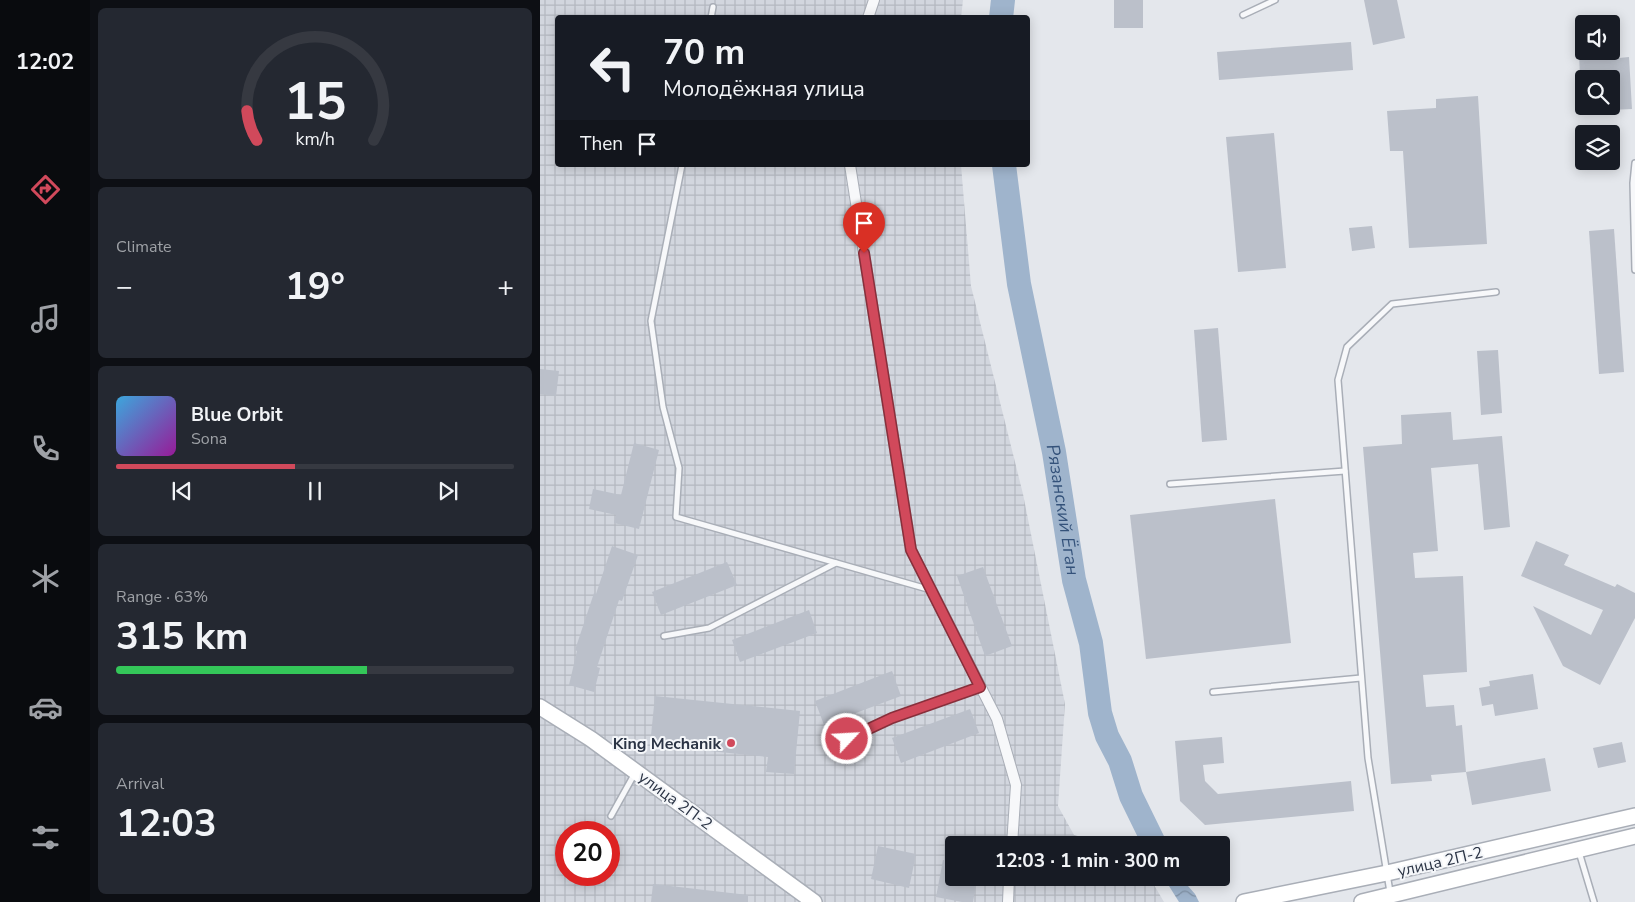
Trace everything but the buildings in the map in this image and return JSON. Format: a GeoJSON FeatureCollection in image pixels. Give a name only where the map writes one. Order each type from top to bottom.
{"type":"FeatureCollection","features":[{"type":"Feature","properties":{"kind":"main road","name":"улица 2П-2"},"geometry":{"type":"LineString","coordinates":[[540,707],[591,739],[812,900],[824,902]]}},
{"type":"Feature","properties":{"kind":"main road","name":"улица 2П-2"},"geometry":{"type":"LineString","coordinates":[[1244,902],[1387,873],[1635,816]]}},
{"type":"Feature","properties":{"kind":"main road","name":"улица 2П-2"},"geometry":{"type":"LineString","coordinates":[[1368,901],[1635,836]]}},
{"type":"Feature","properties":{"kind":"street"},"geometry":{"type":"LineString","coordinates":[[869,15],[874,0]]}},
{"type":"Feature","properties":{"kind":"street"},"geometry":{"type":"LineString","coordinates":[[850,167],[911,550],[997,720],[1016,785],[1013,836]]}},
{"type":"Feature","properties":{"kind":"street"},"geometry":{"type":"LineString","coordinates":[[1008,902],[1009,886]]}},
{"type":"Feature","properties":{"kind":"lane"},"geometry":{"type":"LineString","coordinates":[[1243,15],[1275,0]]}},
{"type":"Feature","properties":{"kind":"lane"},"geometry":{"type":"LineString","coordinates":[[712,15],[713,7]]}},
{"type":"Feature","properties":{"kind":"lane"},"geometry":{"type":"LineString","coordinates":[[1635,162],[1633,183],[1635,270]]}},
{"type":"Feature","properties":{"kind":"lane"},"geometry":{"type":"LineString","coordinates":[[682,167],[651,321],[663,407],[679,468],[676,517],[931,590]]}},
{"type":"Feature","properties":{"kind":"lane"},"geometry":{"type":"LineString","coordinates":[[1390,895],[1368,758],[1338,380],[1347,347],[1392,304],[1496,292]]}},
{"type":"Feature","properties":{"kind":"lane"},"geometry":{"type":"LineString","coordinates":[[1170,484],[1345,470]]}},
{"type":"Feature","properties":{"kind":"lane"},"geometry":{"type":"LineString","coordinates":[[664,636],[709,628],[836,563]]}},
{"type":"Feature","properties":{"kind":"lane"},"geometry":{"type":"LineString","coordinates":[[1213,692],[1361,678]]}},
{"type":"Feature","properties":{"kind":"lane"},"geometry":{"type":"LineString","coordinates":[[847,739],[892,718],[980,687]]}},
{"type":"Feature","properties":{"kind":"lane"},"geometry":{"type":"LineString","coordinates":[[611,816],[636,771]]}},
{"type":"Feature","properties":{"kind":"lane"},"geometry":{"type":"LineString","coordinates":[[1579,851],[1594,902]]}},
{"type":"Feature","properties":{"kind":"shaded area"},"geometry":{"type":"Polygon","coordinates":[[[540,0],[963,0],[961,15],[555,15],[555,167],[961,167],[971,286],[1023,494],[1065,704],[1058,806],[1074,835],[1078,836],[945,836],[945,886],[1155,886],[1164,902],[540,902],[540,0]]]}},
{"type":"Feature","properties":{"kind":"water"},"geometry":{"type":"Polygon","coordinates":[[[1169,886],[1188,886],[1199,902],[1179,902],[1169,886]]]}},
{"type":"Feature","properties":{"kind":"waterway","name":"Рязанский Ёган"},"geometry":{"type":"LineString","coordinates":[[1001,15],[1003,0]]}},
{"type":"Feature","properties":{"kind":"waterway","name":"Рязанский Ёган"},"geometry":{"type":"LineString","coordinates":[[1004,167],[1019,284],[1054,452],[1074,580],[1091,643],[1100,713],[1107,736],[1120,761],[1131,796],[1151,836]]}},
{"type":"Feature","properties":{"kind":"place","name":"King Mechanik"},"geometry":{"type":"Point","coordinates":[731,743]}},
{"type":"Feature","properties":{"kind":"route"},"geometry":{"type":"LineString","coordinates":[[847,739],[892,718],[980,687],[911,550],[864,253]]}}]}
